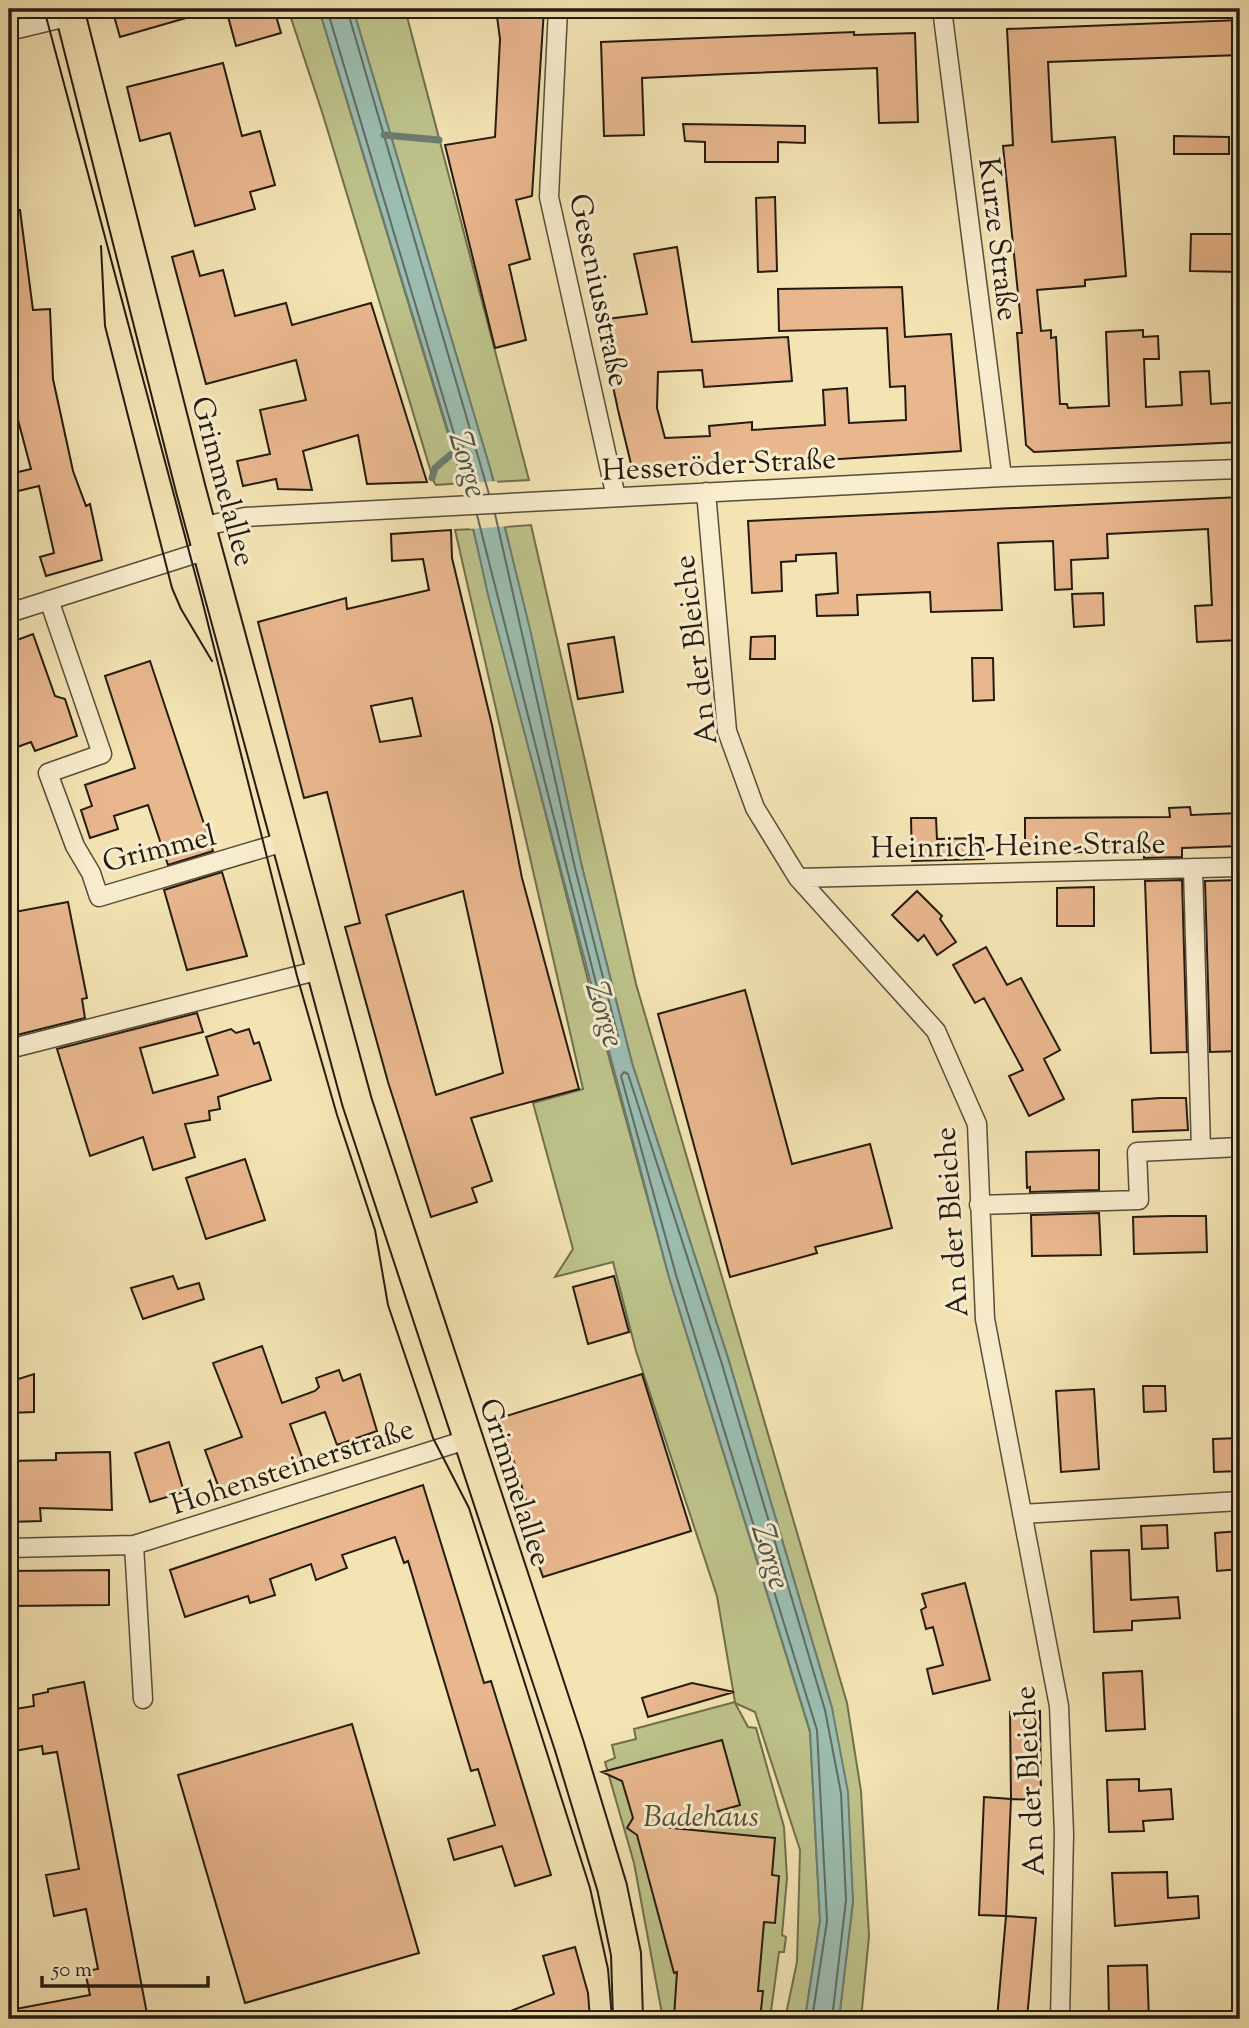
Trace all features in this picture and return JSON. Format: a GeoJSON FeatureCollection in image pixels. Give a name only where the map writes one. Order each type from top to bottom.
{"type":"FeatureCollection","features":[{"type":"Feature","properties":{"kind":"main road","name":"Grimmelallee"},"geometry":{"type":"LineString","coordinates":[[70,12],[204,538],[357,1102],[466,1440],[569,1745],[612,1887],[626,1954],[628,2019]]}},
{"type":"Feature","properties":{"kind":"street","name":"Geseniusstraße"},"geometry":{"type":"LineString","coordinates":[[558,9],[549,197],[616,497]]}},
{"type":"Feature","properties":{"kind":"street","name":"Kurze Straße"},"geometry":{"type":"LineString","coordinates":[[942,9],[1002,477]]}},
{"type":"Feature","properties":{"kind":"street"},"geometry":{"type":"LineString","coordinates":[[9,31],[70,12]]}},
{"type":"Feature","properties":{"kind":"street","name":"Hesseröder Straße"},"geometry":{"type":"LineString","coordinates":[[204,538],[245,517],[1002,477],[1240,469]]}},
{"type":"Feature","properties":{"kind":"street","name":"An der Bleiche"},"geometry":{"type":"LineString","coordinates":[[706,492],[727,731],[755,808],[798,878],[936,1031],[977,1124],[985,1320],[1059,1706],[1063,1834],[1060,2019]]}},
{"type":"Feature","properties":{"kind":"street"},"geometry":{"type":"LineString","coordinates":[[9,613],[49,600],[204,538]]}},
{"type":"Feature","properties":{"kind":"street","name":"Grimmel"},"geometry":{"type":"LineString","coordinates":[[49,600],[102,754],[48,773],[75,846],[92,873],[99,897],[287,841]]}},
{"type":"Feature","properties":{"kind":"street","name":"Heinrich-Heine-Straße"},"geometry":{"type":"LineString","coordinates":[[798,878],[1240,867]]}},
{"type":"Feature","properties":{"kind":"street"},"geometry":{"type":"LineString","coordinates":[[1193,868],[1201,1149]]}},
{"type":"Feature","properties":{"kind":"street"},"geometry":{"type":"LineString","coordinates":[[9,1049],[320,970]]}},
{"type":"Feature","properties":{"kind":"street"},"geometry":{"type":"LineString","coordinates":[[979,1205],[1139,1200],[1137,1152],[1240,1147]]}},
{"type":"Feature","properties":{"kind":"street","name":"Hohensteinerstraße"},"geometry":{"type":"LineString","coordinates":[[9,1548],[134,1545],[466,1440]]}},
{"type":"Feature","properties":{"kind":"street"},"geometry":{"type":"LineString","coordinates":[[1022,1514],[1240,1501]]}},
{"type":"Feature","properties":{"kind":"street"},"geometry":{"type":"LineString","coordinates":[[134,1545],[143,1699]]}},
{"type":"Feature","properties":{"kind":"green space"},"geometry":{"type":"Polygon","coordinates":[[[288,9],[319,9],[463,483],[436,485],[434,482],[323,115],[288,9]]]}},
{"type":"Feature","properties":{"kind":"green space"},"geometry":{"type":"Polygon","coordinates":[[[353,9],[405,9],[529,480],[494,482],[353,9]]]}},
{"type":"Feature","properties":{"kind":"green space"},"geometry":{"type":"Polygon","coordinates":[[[531,525],[636,984],[847,1703],[861,1791],[869,1936],[861,2019],[839,2019],[853,1901],[832,1708],[728,1358],[632,1063],[582,867],[505,527],[531,525]]]}},
{"type":"Feature","properties":{"kind":"green space"},"geometry":{"type":"Polygon","coordinates":[[[473,529],[589,984],[669,1277],[810,1732],[820,1921],[805,2019],[785,2019],[797,1962],[800,1850],[755,1712],[735,1703],[748,1727],[756,1728],[784,1827],[787,1878],[782,1935],[786,1937],[784,1952],[779,1952],[770,2019],[663,2019],[634,1863],[605,1762],[615,1758],[612,1745],[636,1739],[634,1729],[735,1702],[717,1596],[636,1351],[613,1262],[555,1277],[573,1249],[533,1103],[583,1089],[455,530],[473,529]]]}},
{"type":"Feature","properties":{"kind":"water","name":"Zorge"},"geometry":{"type":"Polygon","coordinates":[[[319,9],[353,9],[490,468],[530,629],[582,867],[632,1063],[728,1358],[832,1708],[848,1792],[853,1901],[839,2019],[805,2019],[820,1921],[810,1731],[669,1277],[489,599],[460,470],[319,9]]]}},
{"type":"Feature","properties":{"kind":"pier"},"geometry":{"type":"Polygon","coordinates":[[[497,481],[509,526],[470,529],[459,484],[497,481]]]}},
{"type":"Feature","properties":{"kind":"building"},"geometry":{"type":"Polygon","coordinates":[[[112,9],[200,9],[200,14],[120,37],[112,9]]]}},
{"type":"Feature","properties":{"kind":"building"},"geometry":{"type":"Polygon","coordinates":[[[226,9],[274,9],[281,33],[236,46],[226,9]]]}},
{"type":"Feature","properties":{"kind":"building"},"geometry":{"type":"Polygon","coordinates":[[[496,9],[544,9],[532,196],[516,200],[530,259],[509,265],[526,340],[495,348],[445,145],[495,137],[500,39],[496,9]]]}},
{"type":"Feature","properties":{"kind":"building"},"geometry":{"type":"Polygon","coordinates":[[[1240,20],[1240,55],[1048,62],[1052,142],[1115,137],[1126,276],[1085,280],[1085,286],[1037,290],[1041,331],[1051,330],[1051,338],[1056,337],[1060,404],[1067,404],[1068,408],[1109,406],[1106,332],[1143,330],[1143,337],[1158,336],[1159,359],[1144,359],[1146,407],[1182,405],[1180,372],[1209,371],[1211,404],[1240,402],[1240,442],[1034,452],[1026,445],[1017,333],[1022,333],[1003,146],[1013,145],[1007,29],[1240,20]]]}},
{"type":"Feature","properties":{"kind":"building"},"geometry":{"type":"Polygon","coordinates":[[[854,32],[854,35],[915,33],[918,122],[879,123],[877,68],[727,74],[642,78],[644,135],[604,136],[601,42],[854,32]]]}},
{"type":"Feature","properties":{"kind":"building"},"geometry":{"type":"Polygon","coordinates":[[[223,63],[242,136],[260,131],[275,185],[250,192],[255,209],[195,226],[170,133],[140,141],[127,87],[223,63]]]}},
{"type":"Feature","properties":{"kind":"building"},"geometry":{"type":"Polygon","coordinates":[[[683,124],[805,126],[805,143],[778,142],[778,162],[705,162],[705,142],[685,141],[683,124]]]}},
{"type":"Feature","properties":{"kind":"building"},"geometry":{"type":"Polygon","coordinates":[[[1174,136],[1229,137],[1229,154],[1174,154],[1174,136]]]}},
{"type":"Feature","properties":{"kind":"building"},"geometry":{"type":"Polygon","coordinates":[[[775,197],[777,271],[758,272],[756,198],[775,197]]]}},
{"type":"Feature","properties":{"kind":"building"},"geometry":{"type":"Polygon","coordinates":[[[9,210],[20,210],[33,310],[50,309],[53,379],[73,471],[86,506],[90,504],[102,560],[46,576],[40,557],[54,553],[39,486],[18,491],[14,473],[31,469],[9,386],[9,210]]]}},
{"type":"Feature","properties":{"kind":"building"},"geometry":{"type":"Polygon","coordinates":[[[1191,234],[1240,234],[1240,272],[1190,271],[1191,234]]]}},
{"type":"Feature","properties":{"kind":"building"},"geometry":{"type":"Polygon","coordinates":[[[677,247],[692,342],[788,337],[792,381],[704,387],[702,370],[658,372],[657,408],[665,438],[710,436],[709,426],[752,422],[752,430],[825,425],[823,390],[847,388],[849,423],[906,420],[905,386],[890,387],[887,328],[779,331],[778,289],[902,287],[905,337],[951,334],[961,451],[637,469],[631,464],[604,344],[608,344],[607,319],[647,314],[634,254],[677,247]]]}},
{"type":"Feature","properties":{"kind":"building"},"geometry":{"type":"Polygon","coordinates":[[[193,251],[200,276],[223,270],[235,316],[286,303],[292,325],[371,303],[427,482],[367,484],[358,435],[303,451],[312,490],[278,489],[276,479],[243,486],[237,461],[270,454],[260,410],[306,400],[296,360],[206,384],[172,257],[193,251]]]}},
{"type":"Feature","properties":{"kind":"building"},"geometry":{"type":"Polygon","coordinates":[[[1240,497],[1240,640],[1197,642],[1195,606],[1212,605],[1208,529],[1107,534],[1108,558],[1071,560],[1072,589],[1055,590],[1053,541],[998,543],[1002,610],[931,612],[930,592],[857,595],[858,615],[817,616],[816,595],[838,593],[836,553],[796,555],[796,561],[781,562],[782,591],[752,593],[748,521],[1240,497]]]}},
{"type":"Feature","properties":{"kind":"building"},"geometry":{"type":"Polygon","coordinates":[[[451,530],[452,558],[492,725],[522,878],[579,1089],[471,1118],[492,1181],[472,1188],[477,1202],[431,1217],[388,1082],[345,927],[360,923],[327,792],[304,798],[258,622],[346,598],[347,609],[429,590],[423,559],[392,561],[391,534],[451,530]],[[412,698],[371,706],[380,742],[421,736],[412,698]],[[463,891],[386,915],[436,1095],[503,1073],[463,891]]]}},
{"type":"Feature","properties":{"kind":"building"},"geometry":{"type":"Polygon","coordinates":[[[1103,593],[1104,625],[1074,627],[1072,594],[1103,593]]]}},
{"type":"Feature","properties":{"kind":"building"},"geometry":{"type":"Polygon","coordinates":[[[33,634],[55,696],[65,699],[77,736],[35,751],[31,742],[9,750],[9,643],[33,634]]]}},
{"type":"Feature","properties":{"kind":"building"},"geometry":{"type":"Polygon","coordinates":[[[775,636],[775,659],[750,659],[751,637],[775,636]]]}},
{"type":"Feature","properties":{"kind":"building"},"geometry":{"type":"Polygon","coordinates":[[[614,637],[623,692],[578,699],[568,644],[614,637]]]}},
{"type":"Feature","properties":{"kind":"building"},"geometry":{"type":"Polygon","coordinates":[[[972,658],[993,658],[994,700],[973,701],[972,658]]]}},
{"type":"Feature","properties":{"kind":"building"},"geometry":{"type":"Polygon","coordinates":[[[150,661],[213,851],[168,865],[148,805],[114,816],[118,829],[90,838],[81,810],[92,806],[85,785],[135,768],[105,676],[150,661]]]}},
{"type":"Feature","properties":{"kind":"building"},"geometry":{"type":"Polygon","coordinates":[[[1190,807],[1191,815],[1239,813],[1240,846],[1182,848],[1182,857],[1144,858],[1144,850],[1025,854],[1025,818],[1170,817],[1169,808],[1190,807]]]}},
{"type":"Feature","properties":{"kind":"building"},"geometry":{"type":"Polygon","coordinates":[[[911,818],[936,818],[937,839],[983,838],[984,859],[912,861],[911,818]]]}},
{"type":"Feature","properties":{"kind":"building"},"geometry":{"type":"Polygon","coordinates":[[[222,872],[247,956],[187,970],[164,890],[222,872]]]}},
{"type":"Feature","properties":{"kind":"building"},"geometry":{"type":"Polygon","coordinates":[[[1182,880],[1187,1052],[1151,1053],[1145,881],[1182,880]]]}},
{"type":"Feature","properties":{"kind":"building"},"geometry":{"type":"Polygon","coordinates":[[[1240,880],[1240,1051],[1210,1052],[1205,881],[1240,880]]]}},
{"type":"Feature","properties":{"kind":"building"},"geometry":{"type":"Polygon","coordinates":[[[1094,887],[1094,926],[1057,926],[1057,888],[1094,887]]]}},
{"type":"Feature","properties":{"kind":"building"},"geometry":{"type":"Polygon","coordinates":[[[917,891],[942,916],[940,919],[956,942],[937,955],[924,935],[918,941],[892,915],[917,891]]]}},
{"type":"Feature","properties":{"kind":"building"},"geometry":{"type":"Polygon","coordinates":[[[68,902],[87,998],[82,999],[85,1018],[9,1037],[9,913],[68,902]]]}},
{"type":"Feature","properties":{"kind":"building"},"geometry":{"type":"Polygon","coordinates":[[[986,947],[1007,985],[1021,978],[1060,1050],[1044,1059],[1064,1099],[1029,1116],[1009,1076],[1023,1070],[984,998],[975,1003],[953,965],[986,947]]]}},
{"type":"Feature","properties":{"kind":"building"},"geometry":{"type":"Polygon","coordinates":[[[745,990],[792,1164],[870,1144],[892,1228],[815,1247],[817,1253],[730,1277],[658,1014],[745,990]]]}},
{"type":"Feature","properties":{"kind":"building"},"geometry":{"type":"Polygon","coordinates":[[[197,1013],[203,1032],[140,1048],[153,1093],[218,1075],[206,1037],[231,1029],[236,1033],[249,1029],[254,1044],[259,1042],[271,1080],[218,1097],[220,1109],[209,1111],[210,1120],[185,1124],[195,1157],[153,1170],[143,1137],[90,1156],[57,1049],[197,1013]]]}},
{"type":"Feature","properties":{"kind":"building"},"geometry":{"type":"Polygon","coordinates":[[[1186,1098],[1188,1130],[1133,1132],[1132,1100],[1186,1098]]]}},
{"type":"Feature","properties":{"kind":"building"},"geometry":{"type":"Polygon","coordinates":[[[1099,1150],[1099,1190],[1030,1192],[1030,1187],[1027,1188],[1026,1152],[1099,1150]]]}},
{"type":"Feature","properties":{"kind":"building"},"geometry":{"type":"Polygon","coordinates":[[[245,1159],[265,1220],[206,1239],[186,1178],[245,1159]]]}},
{"type":"Feature","properties":{"kind":"building"},"geometry":{"type":"Polygon","coordinates":[[[1099,1213],[1101,1255],[1032,1256],[1031,1215],[1099,1213]]]}},
{"type":"Feature","properties":{"kind":"building"},"geometry":{"type":"Polygon","coordinates":[[[1206,1216],[1207,1252],[1134,1254],[1133,1217],[1206,1216]]]}},
{"type":"Feature","properties":{"kind":"building"},"geometry":{"type":"Polygon","coordinates":[[[173,1276],[178,1289],[199,1283],[204,1299],[143,1319],[131,1288],[173,1276]]]}},
{"type":"Feature","properties":{"kind":"building"},"geometry":{"type":"Polygon","coordinates":[[[614,1276],[629,1332],[588,1344],[573,1287],[614,1276]]]}},
{"type":"Feature","properties":{"kind":"building"},"geometry":{"type":"Polygon","coordinates":[[[262,1346],[282,1403],[315,1391],[319,1387],[316,1378],[339,1370],[343,1381],[360,1374],[377,1431],[337,1445],[325,1412],[290,1424],[307,1471],[223,1499],[205,1450],[242,1437],[213,1363],[262,1346]]]}},
{"type":"Feature","properties":{"kind":"building"},"geometry":{"type":"Polygon","coordinates":[[[34,1374],[34,1412],[9,1413],[9,1382],[34,1374]]]}},
{"type":"Feature","properties":{"kind":"building"},"geometry":{"type":"Polygon","coordinates":[[[642,1374],[691,1531],[543,1577],[518,1506],[527,1503],[500,1418],[642,1374]]]}},
{"type":"Feature","properties":{"kind":"building"},"geometry":{"type":"Polygon","coordinates":[[[1143,1386],[1165,1386],[1166,1411],[1144,1412],[1143,1386]]]}},
{"type":"Feature","properties":{"kind":"building"},"geometry":{"type":"Polygon","coordinates":[[[1094,1389],[1099,1469],[1061,1472],[1056,1391],[1094,1389]]]}},
{"type":"Feature","properties":{"kind":"building"},"geometry":{"type":"Polygon","coordinates":[[[1240,1438],[1240,1471],[1214,1472],[1213,1439],[1240,1438]]]}},
{"type":"Feature","properties":{"kind":"building"},"geometry":{"type":"Polygon","coordinates":[[[169,1442],[184,1492],[150,1502],[135,1453],[169,1442]]]}},
{"type":"Feature","properties":{"kind":"building"},"geometry":{"type":"Polygon","coordinates":[[[110,1452],[112,1510],[40,1508],[41,1521],[9,1522],[9,1461],[56,1460],[56,1453],[110,1452]]]}},
{"type":"Feature","properties":{"kind":"building"},"geometry":{"type":"Polygon","coordinates":[[[423,1485],[484,1683],[491,1681],[551,1875],[515,1886],[502,1846],[454,1860],[448,1839],[495,1825],[478,1769],[471,1771],[408,1561],[404,1563],[395,1537],[342,1555],[347,1568],[316,1580],[311,1564],[270,1579],[275,1595],[250,1603],[248,1596],[185,1617],[170,1570],[423,1485]]]}},
{"type":"Feature","properties":{"kind":"building"},"geometry":{"type":"Polygon","coordinates":[[[1167,1525],[1168,1548],[1142,1549],[1141,1526],[1167,1525]]]}},
{"type":"Feature","properties":{"kind":"building"},"geometry":{"type":"Polygon","coordinates":[[[1240,1531],[1240,1569],[1217,1571],[1215,1533],[1240,1531]]]}},
{"type":"Feature","properties":{"kind":"building"},"geometry":{"type":"Polygon","coordinates":[[[1129,1550],[1131,1600],[1178,1597],[1180,1618],[1132,1621],[1132,1630],[1094,1632],[1091,1551],[1129,1550]]]}},
{"type":"Feature","properties":{"kind":"building"},"geometry":{"type":"Polygon","coordinates":[[[109,1570],[109,1605],[9,1606],[9,1571],[109,1570]]]}},
{"type":"Feature","properties":{"kind":"building"},"geometry":{"type":"Polygon","coordinates":[[[965,1583],[990,1680],[933,1694],[927,1669],[943,1665],[933,1627],[926,1629],[921,1610],[926,1607],[922,1594],[965,1583]]]}},
{"type":"Feature","properties":{"kind":"building"},"geometry":{"type":"Polygon","coordinates":[[[1142,1671],[1145,1729],[1106,1731],[1103,1673],[1142,1671]]]}},
{"type":"Feature","properties":{"kind":"building"},"geometry":{"type":"Polygon","coordinates":[[[84,1682],[148,2019],[11,2019],[10,2010],[90,1995],[85,1971],[98,1969],[86,1909],[54,1916],[46,1875],[79,1869],[57,1752],[43,1754],[42,1746],[9,1752],[9,1710],[34,1706],[33,1695],[48,1692],[48,1689],[84,1682]]]}},
{"type":"Feature","properties":{"kind":"building"},"geometry":{"type":"Polygon","coordinates":[[[692,1683],[734,1692],[648,1717],[642,1698],[692,1683]]]}},
{"type":"Feature","properties":{"kind":"building"},"geometry":{"type":"Polygon","coordinates":[[[1040,1711],[1041,1800],[1011,1799],[1010,1712],[1040,1711]]]}},
{"type":"Feature","properties":{"kind":"building"},"geometry":{"type":"Polygon","coordinates":[[[352,1724],[419,1953],[245,2003],[178,1775],[352,1724]]]}},
{"type":"Feature","properties":{"kind":"building","name":"Badehaus"},"geometry":{"type":"Polygon","coordinates":[[[722,1740],[740,1805],[662,1827],[775,1838],[772,1875],[779,1876],[775,1923],[764,1922],[758,1991],[763,1991],[760,2019],[674,2017],[677,1972],[674,1973],[637,1835],[627,1828],[633,1818],[622,1781],[602,1772],[722,1740]]]}},
{"type":"Feature","properties":{"kind":"building"},"geometry":{"type":"Polygon","coordinates":[[[1139,1779],[1139,1791],[1171,1789],[1173,1819],[1143,1821],[1144,1831],[1109,1832],[1107,1780],[1139,1779]]]}},
{"type":"Feature","properties":{"kind":"building"},"geometry":{"type":"Polygon","coordinates":[[[984,1797],[1011,1799],[1006,1916],[979,1915],[984,1797]]]}},
{"type":"Feature","properties":{"kind":"building"},"geometry":{"type":"Polygon","coordinates":[[[1167,1872],[1168,1898],[1198,1896],[1199,1918],[1115,1926],[1112,1873],[1167,1872]]]}},
{"type":"Feature","properties":{"kind":"building"},"geometry":{"type":"Polygon","coordinates":[[[1006,1916],[1036,1918],[1027,2019],[997,2019],[1006,1916]]]}},
{"type":"Feature","properties":{"kind":"building"},"geometry":{"type":"Polygon","coordinates":[[[575,1947],[588,1993],[590,2019],[490,2019],[554,1994],[543,1956],[575,1947]]]}},
{"type":"Feature","properties":{"kind":"building"},"geometry":{"type":"Polygon","coordinates":[[[1147,1965],[1149,2019],[1109,2019],[1108,1966],[1147,1965]]]}},
{"type":"Feature","properties":{"kind":"waterway"},"geometry":{"type":"LineString","coordinates":[[384,135],[439,140]]}},
{"type":"Feature","properties":{"kind":"waterway","name":"Zorge"},"geometry":{"type":"LineString","coordinates":[[432,478],[435,468],[461,446]]}},
{"type":"Feature","properties":{"kind":"tram line"},"geometry":{"type":"LineString","coordinates":[[44,9],[201,596],[297,976],[337,1115],[375,1230],[388,1305],[433,1438],[469,1508],[590,1888],[608,1969],[612,2019]]}},
{"type":"Feature","properties":{"kind":"tram line"},"geometry":{"type":"LineString","coordinates":[[101,246],[105,326],[172,588],[181,609],[212,661]]}}]}
